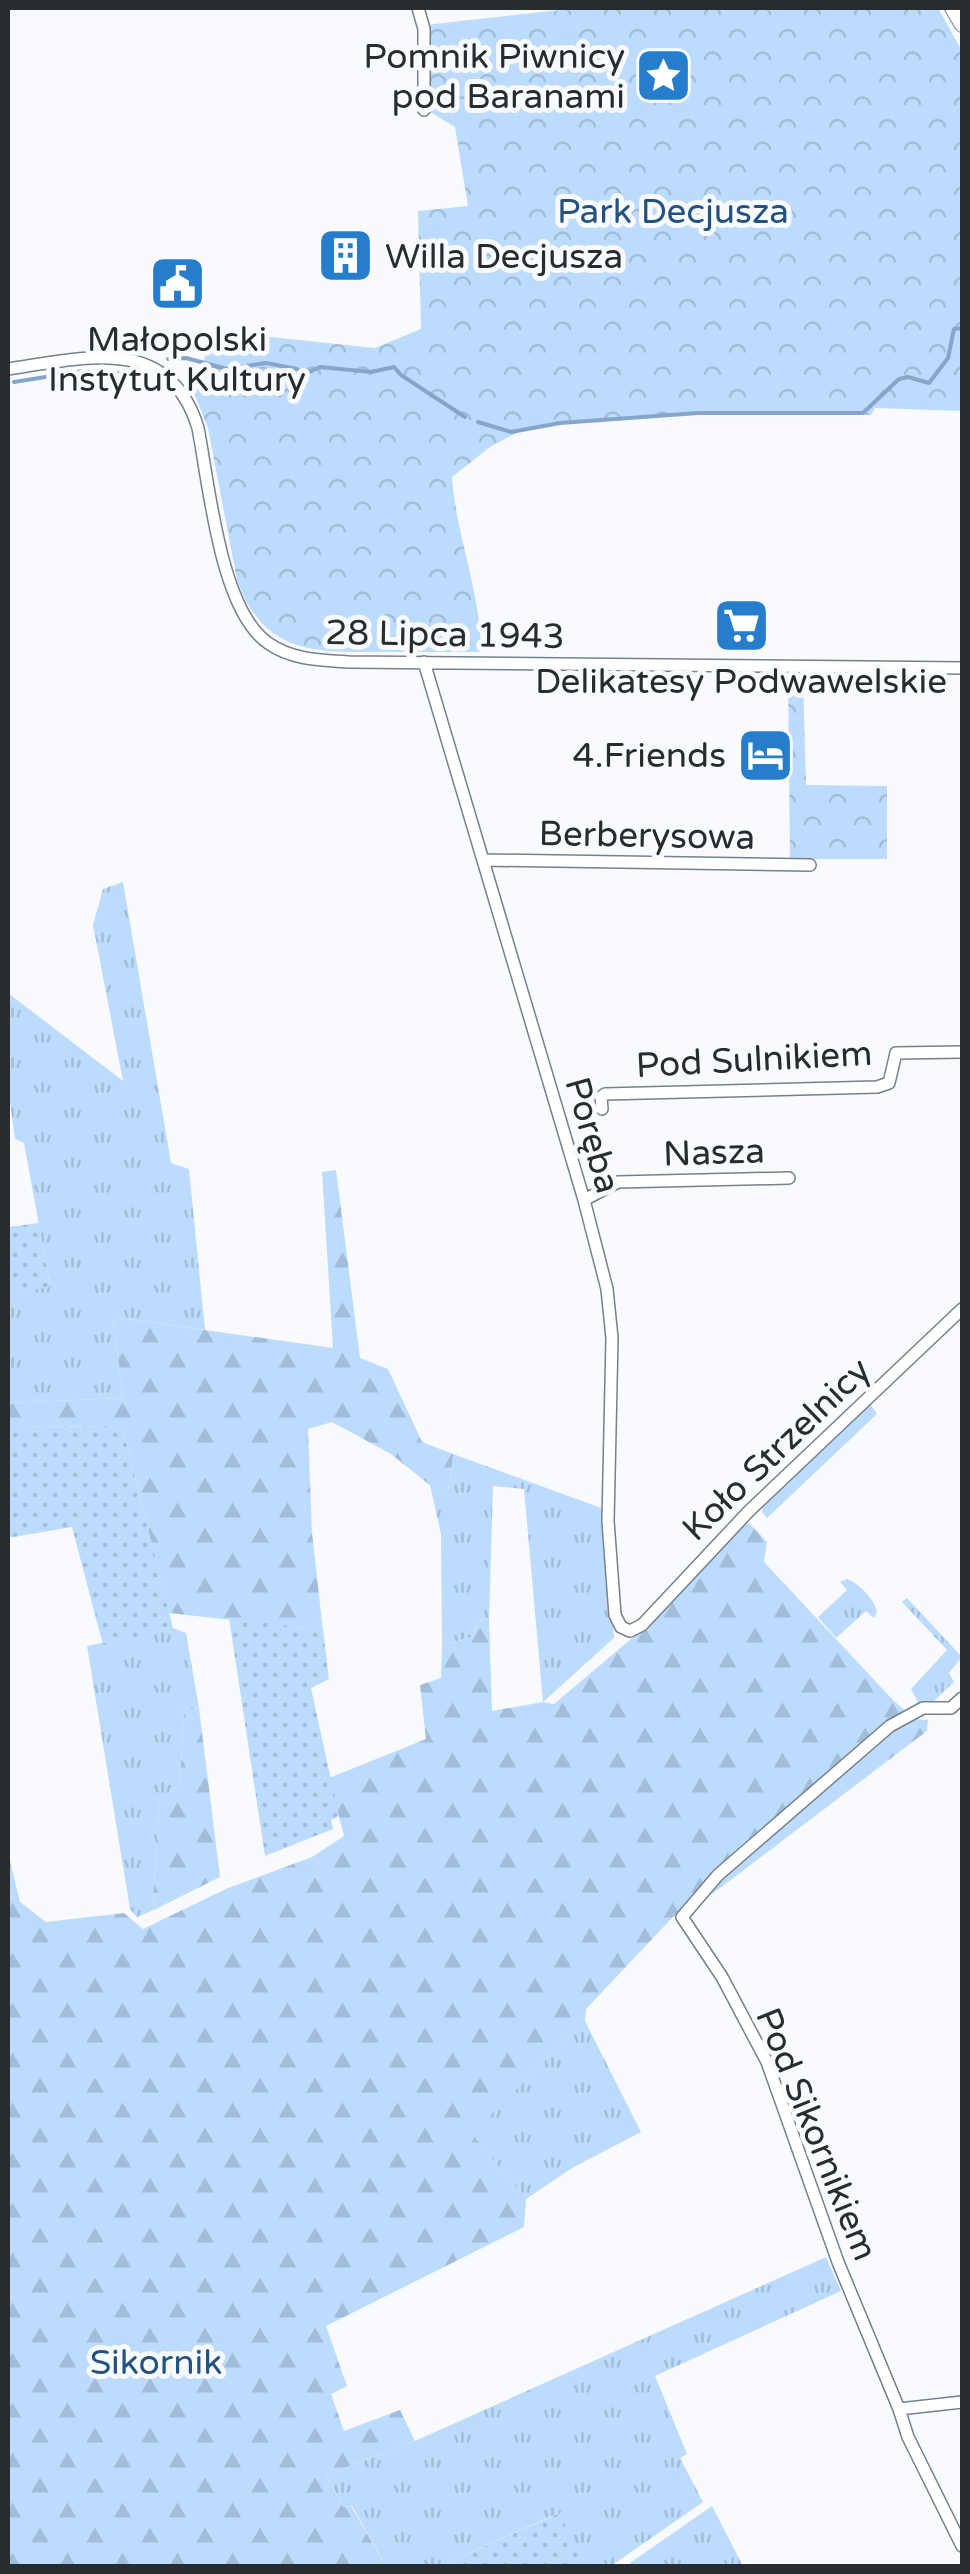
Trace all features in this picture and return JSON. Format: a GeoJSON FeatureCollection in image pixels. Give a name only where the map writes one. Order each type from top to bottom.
{"type":"FeatureCollection","features":[{"type":"Feature","properties":{"kind":"street"},"geometry":{"type":"LineString","coordinates":[[418,8],[424,28],[424,110]]}},
{"type":"Feature","properties":{"kind":"street"},"geometry":{"type":"LineString","coordinates":[[952,8],[962,25]]}},
{"type":"Feature","properties":{"kind":"street","name":"28 Lipca 1943"},"geometry":{"type":"LineString","coordinates":[[8,369],[119,357],[146,363],[171,380],[192,409],[198,428],[230,588],[238,607],[257,634],[284,652],[305,659],[962,668]]}},
{"type":"Feature","properties":{"kind":"street","name":"Poręba"},"geometry":{"type":"LineString","coordinates":[[424,662],[607,1289],[612,1338],[608,1521],[616,1615],[621,1626],[630,1630]]}},
{"type":"Feature","properties":{"kind":"street","name":"Berberysowa"},"geometry":{"type":"LineString","coordinates":[[484,860],[810,865]]}},
{"type":"Feature","properties":{"kind":"street","name":"Pod Sulnikiem"},"geometry":{"type":"LineString","coordinates":[[602,1109],[605,1094],[877,1087],[889,1084],[896,1053],[962,1052]]}},
{"type":"Feature","properties":{"kind":"street","name":"Nasza"},"geometry":{"type":"LineString","coordinates":[[584,1200],[618,1182],[789,1178]]}},
{"type":"Feature","properties":{"kind":"street","name":"Koło Strzelnicy"},"geometry":{"type":"LineString","coordinates":[[630,1630],[642,1625],[749,1511],[962,1309]]}},
{"type":"Feature","properties":{"kind":"street","name":"Pod Sikornikiem"},"geometry":{"type":"LineString","coordinates":[[962,1698],[951,1708],[923,1708],[890,1726],[718,1876],[682,1917],[722,1977],[767,2062],[838,2262],[908,2437],[962,2546]]}},
{"type":"Feature","properties":{"kind":"street"},"geometry":{"type":"LineString","coordinates":[[899,2408],[962,2402]]}},
{"type":"Feature","properties":{"kind":"green space","name":"Park Decjusza"},"geometry":{"type":"Polygon","coordinates":[[[578,8],[938,8],[962,51],[962,411],[875,408],[871,415],[718,412],[560,422],[520,431],[490,447],[452,477],[477,608],[481,652],[334,651],[294,644],[261,622],[237,580],[208,428],[194,393],[210,341],[222,332],[375,348],[421,329],[418,211],[468,206],[455,127],[429,111],[426,25],[578,8]]]}},
{"type":"Feature","properties":{"kind":"green space"},"geometry":{"type":"Polygon","coordinates":[[[788,677],[803,678],[806,785],[887,786],[887,859],[790,859],[788,677]]]}},
{"type":"Feature","properties":{"kind":"green space"},"geometry":{"type":"Polygon","coordinates":[[[123,882],[171,1163],[189,1169],[205,1330],[113,1317],[123,1398],[8,1403],[8,1294],[50,1286],[24,1143],[15,1139],[8,1088],[8,993],[123,1081],[93,925],[103,889],[123,882]]]}},
{"type":"Feature","properties":{"kind":"green space"},"geometry":{"type":"Polygon","coordinates":[[[336,1170],[360,1358],[388,1369],[422,1442],[453,1454],[449,1491],[431,1486],[391,1454],[332,1422],[308,1429],[312,1533],[322,1622],[302,1628],[169,1613],[122,1426],[8,1427],[8,1403],[123,1398],[113,1317],[333,1348],[322,1172],[336,1170]]]}},
{"type":"Feature","properties":{"kind":"green space"},"geometry":{"type":"Polygon","coordinates":[[[39,1223],[50,1287],[8,1294],[8,1227],[39,1223]]]}},
{"type":"Feature","properties":{"kind":"green space"},"geometry":{"type":"Polygon","coordinates":[[[869,1402],[877,1414],[767,1518],[762,1512],[764,1499],[869,1402]]]}},
{"type":"Feature","properties":{"kind":"green space"},"geometry":{"type":"Polygon","coordinates":[[[122,1426],[173,1628],[103,1645],[72,1527],[8,1538],[8,1427],[122,1426]]]}},
{"type":"Feature","properties":{"kind":"green space"},"geometry":{"type":"Polygon","coordinates":[[[453,1454],[604,1509],[614,1638],[543,1702],[524,1489],[493,1486],[489,1620],[477,1619],[473,1637],[442,1645],[441,1534],[430,1485],[449,1491],[453,1454]]]}},
{"type":"Feature","properties":{"kind":"green space","name":"Sikornik"},"geometry":{"type":"Polygon","coordinates":[[[749,1523],[767,1542],[764,1562],[893,1700],[915,1719],[928,1720],[927,1731],[703,1901],[689,1900],[586,2009],[585,2021],[472,2134],[526,2199],[524,2227],[326,2326],[347,2386],[331,2394],[344,2431],[400,2410],[415,2441],[326,2475],[343,2507],[351,2506],[386,2566],[8,2566],[8,1853],[20,1902],[46,1922],[124,1913],[143,1929],[228,1888],[312,1857],[344,1836],[329,1778],[426,1739],[420,1685],[441,1678],[442,1645],[473,1637],[477,1619],[489,1620],[492,1711],[543,1702],[554,1704],[637,1634],[738,1526],[749,1523]]]}},
{"type":"Feature","properties":{"kind":"green space"},"geometry":{"type":"Polygon","coordinates":[[[847,1579],[866,1593],[877,1612],[874,1618],[866,1611],[836,1638],[818,1617],[847,1590],[840,1582],[847,1579]]]}},
{"type":"Feature","properties":{"kind":"green space"},"geometry":{"type":"Polygon","coordinates":[[[907,1598],[962,1657],[949,1673],[954,1682],[934,1701],[919,1704],[911,1689],[947,1650],[902,1602],[907,1598]]]}},
{"type":"Feature","properties":{"kind":"green space"},"geometry":{"type":"Polygon","coordinates":[[[229,1618],[302,1628],[322,1622],[329,1679],[311,1688],[339,1816],[331,1820],[333,1829],[265,1856],[229,1618]]]}},
{"type":"Feature","properties":{"kind":"green space"},"geometry":{"type":"Polygon","coordinates":[[[173,1628],[186,1633],[199,1708],[184,1710],[180,1783],[160,1802],[153,1897],[156,1909],[137,1917],[130,1909],[87,1646],[173,1628]]]}},
{"type":"Feature","properties":{"kind":"green space"},"geometry":{"type":"Polygon","coordinates":[[[199,1708],[220,1877],[156,1909],[153,1897],[160,1802],[180,1783],[184,1710],[199,1708]]]}},
{"type":"Feature","properties":{"kind":"green space"},"geometry":{"type":"Polygon","coordinates":[[[585,2021],[641,2132],[572,2168],[526,2199],[471,2134],[585,2021]]]}},
{"type":"Feature","properties":{"kind":"green space"},"geometry":{"type":"Polygon","coordinates":[[[826,2257],[841,2291],[655,2376],[687,2454],[680,2458],[703,2502],[611,2566],[586,2566],[558,2513],[441,2566],[386,2566],[352,2506],[343,2507],[326,2475],[415,2441],[826,2257]]]}},
{"type":"Feature","properties":{"kind":"green space"},"geometry":{"type":"Polygon","coordinates":[[[712,2506],[743,2566],[632,2566],[630,2563],[712,2506]]]}},
{"type":"Feature","properties":{"kind":"green space"},"geometry":{"type":"Polygon","coordinates":[[[559,2513],[586,2566],[441,2566],[559,2513]]]}},
{"type":"Feature","properties":{"kind":"waterway"},"geometry":{"type":"LineString","coordinates":[[478,422],[511,432],[560,423],[698,413],[863,413],[899,379],[908,377],[929,383],[948,358],[954,329],[962,328]]}},
{"type":"Feature","properties":{"kind":"waterway"},"geometry":{"type":"LineString","coordinates":[[168,359],[186,358],[227,369],[266,363],[305,374],[320,367],[371,372],[394,367],[465,417]]}},
{"type":"Feature","properties":{"kind":"waterway"},"geometry":{"type":"LineString","coordinates":[[14,382],[83,371],[147,375]]}},
{"type":"Feature","properties":{"kind":"place","name":"Pomnik Piwnicy pod Baranami"},"geometry":{"type":"Point","coordinates":[664,76]}},
{"type":"Feature","properties":{"kind":"place","name":"Willa Decjusza"},"geometry":{"type":"Point","coordinates":[346,256]}},
{"type":"Feature","properties":{"kind":"place","name":"Małopolski Instytut Kultury"},"geometry":{"type":"Point","coordinates":[177,283]}},
{"type":"Feature","properties":{"kind":"place","name":"Delikatesy Podwawelskie"},"geometry":{"type":"Point","coordinates":[741,625]}},
{"type":"Feature","properties":{"kind":"place","name":"4.Friends"},"geometry":{"type":"Point","coordinates":[765,755]}}]}
